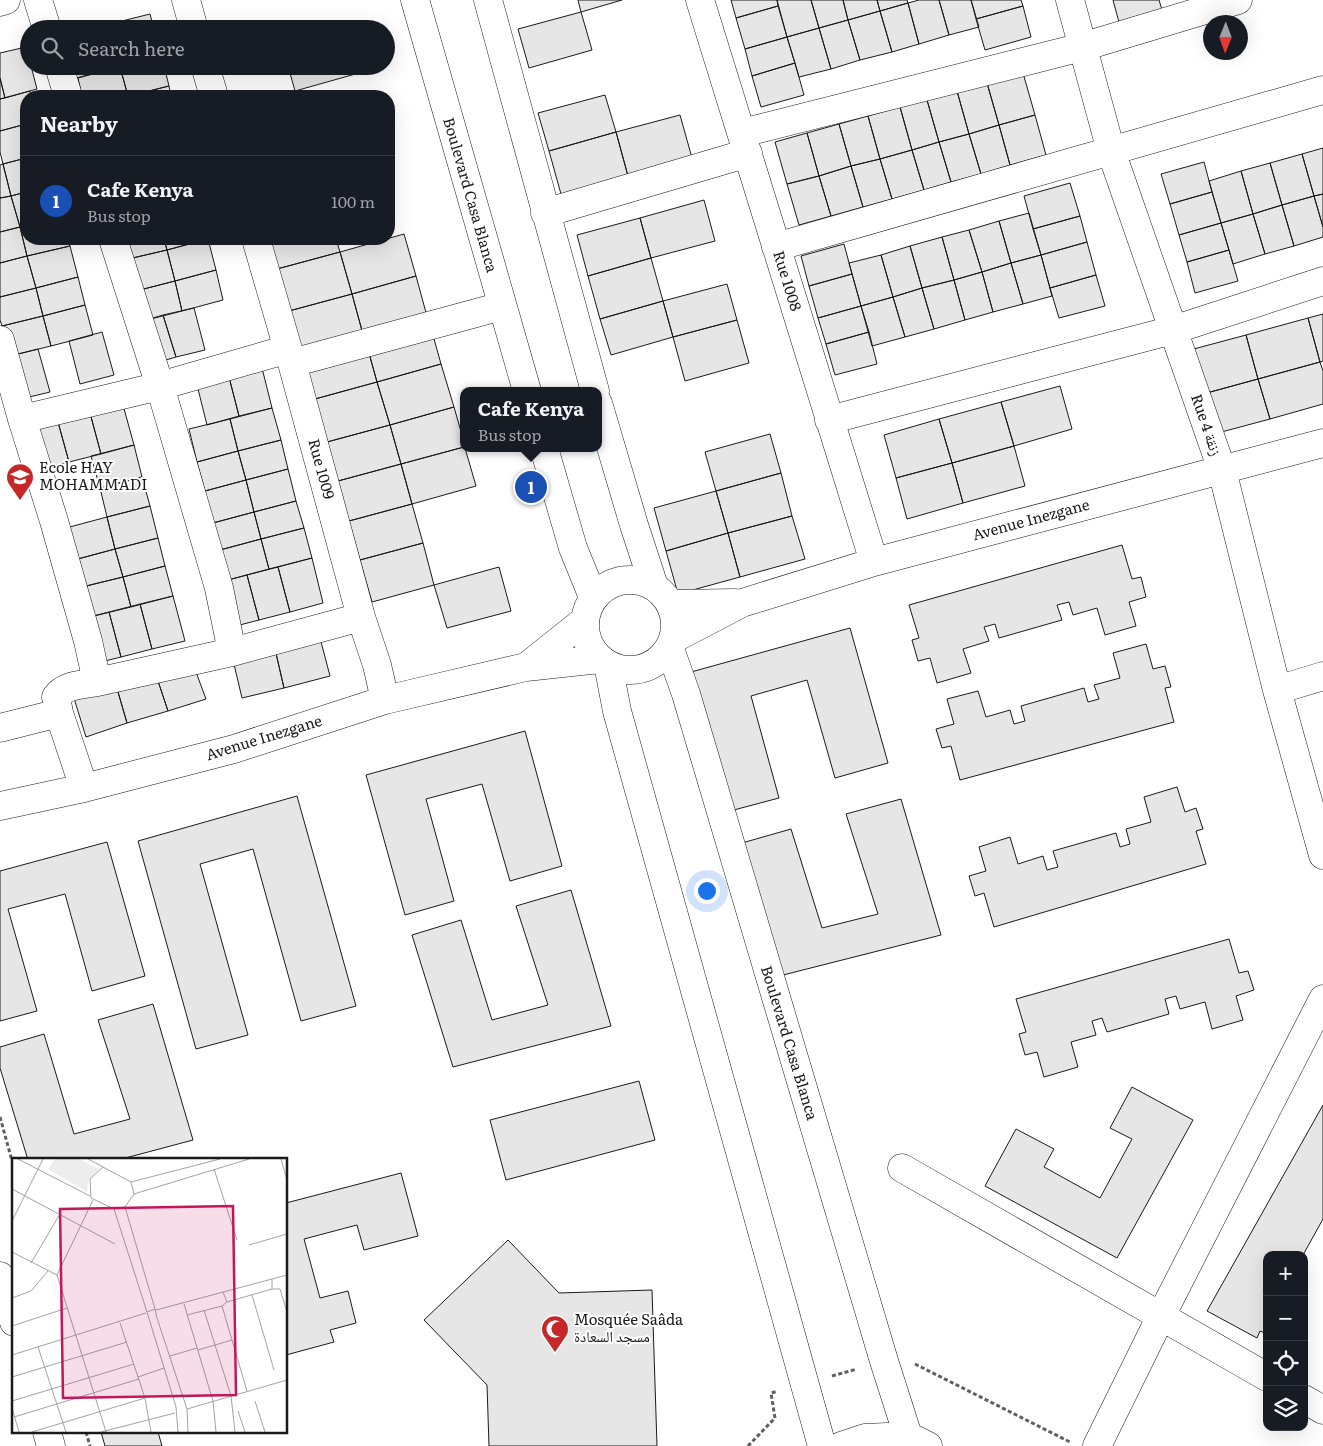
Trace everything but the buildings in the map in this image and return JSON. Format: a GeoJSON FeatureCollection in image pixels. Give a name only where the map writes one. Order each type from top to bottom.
{"type":"FeatureCollection","features":[{"type":"Feature","properties":{"kind":"street"},"geometry":{"type":"LineString","coordinates":[[0,2],[6,0]]}},
{"type":"Feature","properties":{"kind":"street"},"geometry":{"type":"LineString","coordinates":[[38,0],[44,20]]}},
{"type":"Feature","properties":{"kind":"street"},"geometry":{"type":"LineString","coordinates":[[186,0],[192,20]]}},
{"type":"Feature","properties":{"kind":"street","name":"Boulevard Casa Blanca"},"geometry":{"type":"LineString","coordinates":[[415,0],[526,387]]}},
{"type":"Feature","properties":{"kind":"street"},"geometry":{"type":"LineString","coordinates":[[488,0],[594,387]]}},
{"type":"Feature","properties":{"kind":"street","name":"Rue 1008"},"geometry":{"type":"LineString","coordinates":[[700,0],[874,562]]}},
{"type":"Feature","properties":{"kind":"street","name":"Rue 4 زنقة"},"geometry":{"type":"LineString","coordinates":[[1070,0],[1111,151],[1222,470],[1277,690],[1323,855]]}},
{"type":"Feature","properties":{"kind":"street"},"geometry":{"type":"LineString","coordinates":[[545,213],[745,143],[1082,47],[1238,0]]}},
{"type":"Feature","properties":{"kind":"street"},"geometry":{"type":"LineString","coordinates":[[62,75],[66,90]]}},
{"type":"Feature","properties":{"kind":"street"},"geometry":{"type":"LineString","coordinates":[[208,75],[212,90]]}},
{"type":"Feature","properties":{"kind":"street"},"geometry":{"type":"LineString","coordinates":[[776,247],[1323,90]]}},
{"type":"Feature","properties":{"kind":"street"},"geometry":{"type":"LineString","coordinates":[[115,245],[160,386],[219,588],[232,652]]}},
{"type":"Feature","properties":{"kind":"street","name":"Rue 1009"},"geometry":{"type":"LineString","coordinates":[[258,245],[361,617],[377,665],[385,700]]}},
{"type":"Feature","properties":{"kind":"street"},"geometry":{"type":"LineString","coordinates":[[829,420],[1173,330],[1323,281]]}},
{"type":"Feature","properties":{"kind":"street"},"geometry":{"type":"LineString","coordinates":[[22,419],[502,306]]}},
{"type":"Feature","properties":{"kind":"street"},"geometry":{"type":"LineString","coordinates":[[0,340],[22,419],[54,521],[88,641],[97,682]]}},
{"type":"Feature","properties":{"kind":"street"},"geometry":{"type":"LineString","coordinates":[[545,452],[589,608],[585,630],[588,641],[593,651],[604,662],[621,670],[648,667],[660,660],[672,644],[677,627],[676,615],[663,595],[631,516],[602,417]]}},
{"type":"Feature","properties":{"kind":"street","name":"Avenue Inezgane"},"geometry":{"type":"LineString","coordinates":[[742,603],[874,562],[1323,443]]}},
{"type":"Feature","properties":{"kind":"street"},"geometry":{"type":"LineString","coordinates":[[526,667],[589,608],[605,586],[622,580],[638,580],[663,595],[742,603]]}},
{"type":"Feature","properties":{"kind":"street"},"geometry":{"type":"LineString","coordinates":[[672,644],[742,603]]}},
{"type":"Feature","properties":{"kind":"street"},"geometry":{"type":"LineString","coordinates":[[84,788],[59,714],[56,697],[60,691],[66,688],[232,652],[361,617]]}},
{"type":"Feature","properties":{"kind":"street","name":"Boulevard Casa Blanca"},"geometry":{"type":"LineString","coordinates":[[672,644],[878,1342],[918,1441]]}},
{"type":"Feature","properties":{"kind":"street"},"geometry":{"type":"LineString","coordinates":[[604,662],[822,1446]]}},
{"type":"Feature","properties":{"kind":"street","name":"Avenue Inezgane"},"geometry":{"type":"LineString","coordinates":[[0,806],[84,788],[234,749],[385,700],[526,667],[604,662]]}},
{"type":"Feature","properties":{"kind":"street"},"geometry":{"type":"LineString","coordinates":[[1277,690],[1323,676]]}},
{"type":"Feature","properties":{"kind":"street"},"geometry":{"type":"LineString","coordinates":[[0,728],[59,714]]}},
{"type":"Feature","properties":{"kind":"street"},"geometry":{"type":"LineString","coordinates":[[1097,1446],[1161,1316],[1323,999]]}},
{"type":"Feature","properties":{"kind":"street"},"geometry":{"type":"LineString","coordinates":[[902,1168],[1263,1375]]}},
{"type":"Feature","properties":{"kind":"street"},"geometry":{"type":"LineString","coordinates":[[0,1276],[12,1315]]}},
{"type":"Feature","properties":{"kind":"street"},"geometry":{"type":"LineString","coordinates":[[840,1446],[865,1438],[918,1441]]}},
{"type":"Feature","properties":{"kind":"path"},"geometry":{"type":"LineString","coordinates":[[0,1117],[12,1161]]}},
{"type":"Feature","properties":{"kind":"place","name":"Cafe Kenya"},"geometry":{"type":"Point","coordinates":[531,487]}},
{"type":"Feature","properties":{"kind":"place","name":"Ecole HAY MOHAMMADI"},"geometry":{"type":"Point","coordinates":[20,501]}},
{"type":"Feature","properties":{"kind":"place","name":"Mosquée Saâda مسجد السعادة"},"geometry":{"type":"Point","coordinates":[555,1353]}}]}
